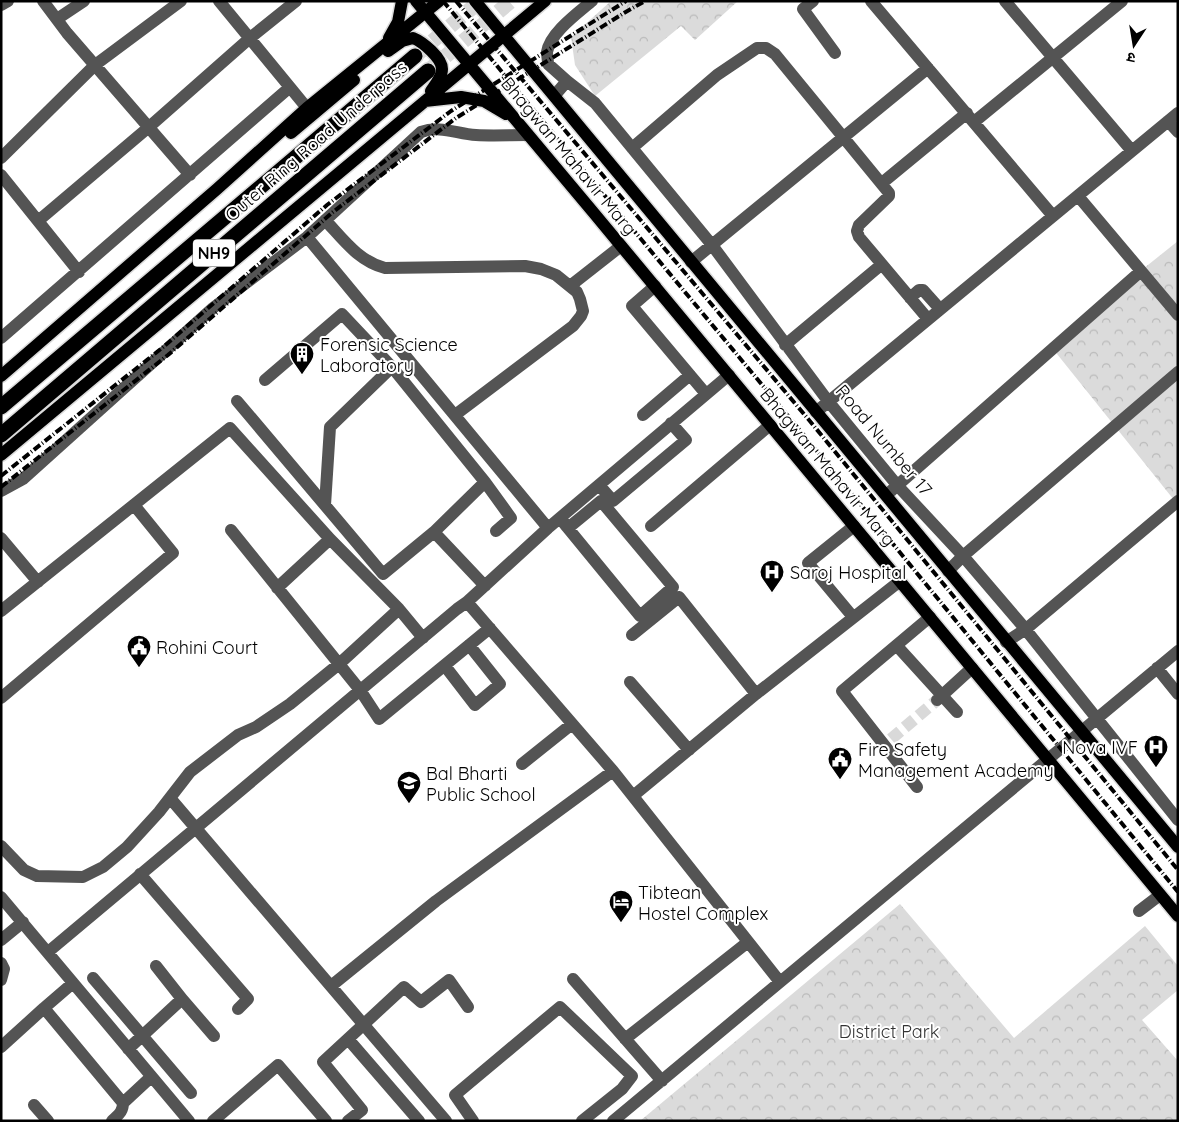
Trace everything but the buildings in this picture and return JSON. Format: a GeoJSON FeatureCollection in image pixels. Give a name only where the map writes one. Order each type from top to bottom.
{"type":"FeatureCollection","features":[{"type":"Feature","properties":{"kind":"highway","name":"Outer Ring Road Underpass"},"geometry":{"type":"LineString","coordinates":[[1,407],[415,56]]}},
{"type":"Feature","properties":{"kind":"highway","name":"Outer Ring Road Underpass"},"geometry":{"type":"LineString","coordinates":[[1,435],[428,70]]}},
{"type":"Feature","properties":{"kind":"main road"},"geometry":{"type":"LineString","coordinates":[[387,42],[398,22],[402,1]]}},
{"type":"Feature","properties":{"kind":"main road","name":"Bhagwan Mahavir Marg"},"geometry":{"type":"LineString","coordinates":[[416,1],[1178,916]]}},
{"type":"Feature","properties":{"kind":"main road"},"geometry":{"type":"LineString","coordinates":[[1,376],[217,189],[307,108],[439,1]]}},
{"type":"Feature","properties":{"kind":"main road","name":"Bhagwan Mahavir Marg"},"geometry":{"type":"LineString","coordinates":[[475,1],[1178,847]]}},
{"type":"Feature","properties":{"kind":"main road"},"geometry":{"type":"LineString","coordinates":[[1,455],[545,1]]}},
{"type":"Feature","properties":{"kind":"main road"},"geometry":{"type":"LineString","coordinates":[[217,189],[248,170],[373,63],[402,41],[413,38],[422,42],[436,56],[442,66],[441,75],[424,101]]}},
{"type":"Feature","properties":{"kind":"main road"},"geometry":{"type":"LineString","coordinates":[[424,101],[461,97],[484,101],[516,121]]}},
{"type":"Feature","properties":{"kind":"street"},"geometry":{"type":"LineString","coordinates":[[1,6],[8,1]]}},
{"type":"Feature","properties":{"kind":"street"},"geometry":{"type":"LineString","coordinates":[[43,1],[95,65],[190,175]]}},
{"type":"Feature","properties":{"kind":"street"},"geometry":{"type":"LineString","coordinates":[[57,19],[84,1]]}},
{"type":"Feature","properties":{"kind":"street"},"geometry":{"type":"LineString","coordinates":[[1,158],[95,65],[181,1]]}},
{"type":"Feature","properties":{"kind":"street"},"geometry":{"type":"LineString","coordinates":[[219,1],[307,108]]}},
{"type":"Feature","properties":{"kind":"street"},"geometry":{"type":"LineString","coordinates":[[38,221],[250,38],[296,1]]}},
{"type":"Feature","properties":{"kind":"street","name":"Road Number 17"},"geometry":{"type":"LineString","coordinates":[[592,1],[558,31],[547,52],[548,64],[595,103],[712,245],[828,401],[897,485],[963,556],[1026,629],[1178,820]]}},
{"type":"Feature","properties":{"kind":"street"},"geometry":{"type":"LineString","coordinates":[[813,1],[803,9],[836,52]]}},
{"type":"Feature","properties":{"kind":"street"},"geometry":{"type":"LineString","coordinates":[[871,1],[1052,216]]}},
{"type":"Feature","properties":{"kind":"street"},"geometry":{"type":"LineString","coordinates":[[1005,1],[1132,151]]}},
{"type":"Feature","properties":{"kind":"street"},"geometry":{"type":"LineString","coordinates":[[882,183],[1053,57],[1122,1]]}},
{"type":"Feature","properties":{"kind":"street"},"geometry":{"type":"LineString","coordinates":[[632,148],[717,75],[758,48],[766,48],[775,54],[890,193],[858,225],[858,237],[928,319]]}},
{"type":"Feature","properties":{"kind":"street"},"geometry":{"type":"LineString","coordinates":[[691,262],[928,68]]}},
{"type":"Feature","properties":{"kind":"street"},"geometry":{"type":"LineString","coordinates":[[555,95],[567,81]]}},
{"type":"Feature","properties":{"kind":"street"},"geometry":{"type":"LineString","coordinates":[[1,338],[289,88]]}},
{"type":"Feature","properties":{"kind":"street"},"geometry":{"type":"LineString","coordinates":[[816,412],[1173,117],[1178,132]]}},
{"type":"Feature","properties":{"kind":"street"},"geometry":{"type":"LineString","coordinates":[[1,491],[23,479],[213,308],[307,236],[421,132],[429,129],[440,129],[475,135],[528,135]]}},
{"type":"Feature","properties":{"kind":"street"},"geometry":{"type":"LineString","coordinates":[[1,175],[79,272]]}},
{"type":"Feature","properties":{"kind":"street"},"geometry":{"type":"LineString","coordinates":[[1078,196],[1178,315]]}},
{"type":"Feature","properties":{"kind":"street"},"geometry":{"type":"LineString","coordinates":[[325,220],[358,255],[375,266],[385,268],[525,266],[541,269],[556,275],[577,292],[582,311],[581,316],[573,326],[455,415]]}},
{"type":"Feature","properties":{"kind":"street"},"geometry":{"type":"LineString","coordinates":[[307,236],[548,528]]}},
{"type":"Feature","properties":{"kind":"street"},"geometry":{"type":"LineString","coordinates":[[570,286],[621,246]]}},
{"type":"Feature","properties":{"kind":"street"},"geometry":{"type":"LineString","coordinates":[[785,344],[881,264]]}},
{"type":"Feature","properties":{"kind":"street"},"geometry":{"type":"LineString","coordinates":[[885,496],[1141,271]]}},
{"type":"Feature","properties":{"kind":"street"},"geometry":{"type":"LineString","coordinates":[[655,286],[632,306],[706,394]]}},
{"type":"Feature","properties":{"kind":"street"},"geometry":{"type":"LineString","coordinates":[[910,298],[919,290],[923,290],[940,309]]}},
{"type":"Feature","properties":{"kind":"street"},"geometry":{"type":"LineString","coordinates":[[265,380],[342,314],[392,367],[485,482],[511,518],[496,531]]}},
{"type":"Feature","properties":{"kind":"street"},"geometry":{"type":"LineString","coordinates":[[324,505],[330,427],[392,367]]}},
{"type":"Feature","properties":{"kind":"street"},"geometry":{"type":"LineString","coordinates":[[948,571],[963,556],[1178,372]]}},
{"type":"Feature","properties":{"kind":"street"},"geometry":{"type":"LineString","coordinates":[[644,415],[690,375]]}},
{"type":"Feature","properties":{"kind":"street"},"geometry":{"type":"LineString","coordinates":[[48,952],[467,602],[548,528],[728,375]]}},
{"type":"Feature","properties":{"kind":"street"},"geometry":{"type":"LineString","coordinates":[[237,401],[384,574],[434,532],[485,482]]}},
{"type":"Feature","properties":{"kind":"street"},"geometry":{"type":"LineString","coordinates":[[599,485],[614,501],[686,440],[671,423]]}},
{"type":"Feature","properties":{"kind":"street"},"geometry":{"type":"LineString","coordinates":[[651,526],[770,425]]}},
{"type":"Feature","properties":{"kind":"street"},"geometry":{"type":"LineString","coordinates":[[1,611],[230,428],[330,539],[399,609],[423,638]]}},
{"type":"Feature","properties":{"kind":"street"},"geometry":{"type":"LineString","coordinates":[[560,518],[568,528],[640,616],[673,587],[601,501],[568,528]]}},
{"type":"Feature","properties":{"kind":"street"},"geometry":{"type":"LineString","coordinates":[[1006,642],[1026,629],[1178,501]]}},
{"type":"Feature","properties":{"kind":"street"},"geometry":{"type":"LineString","coordinates":[[1,698],[172,553],[134,505]]}},
{"type":"Feature","properties":{"kind":"street"},"geometry":{"type":"LineString","coordinates":[[853,618],[808,562],[854,526]]}},
{"type":"Feature","properties":{"kind":"street"},"geometry":{"type":"LineString","coordinates":[[230,530],[360,690],[379,719],[490,628]]}},
{"type":"Feature","properties":{"kind":"street"},"geometry":{"type":"LineString","coordinates":[[434,532],[485,586]]}},
{"type":"Feature","properties":{"kind":"street"},"geometry":{"type":"LineString","coordinates":[[1,538],[38,582]]}},
{"type":"Feature","properties":{"kind":"street"},"geometry":{"type":"LineString","coordinates":[[278,588],[330,539]]}},
{"type":"Feature","properties":{"kind":"street"},"geometry":{"type":"LineString","coordinates":[[633,796],[756,694],[900,581]]}},
{"type":"Feature","properties":{"kind":"street"},"geometry":{"type":"LineString","coordinates":[[632,635],[679,597],[756,694]]}},
{"type":"Feature","properties":{"kind":"street"},"geometry":{"type":"LineString","coordinates":[[467,602],[613,771],[780,982]]}},
{"type":"Feature","properties":{"kind":"street"},"geometry":{"type":"LineString","coordinates":[[1,846],[24,870],[37,876],[82,877],[103,867],[127,847],[190,772],[238,735],[256,727],[290,704],[339,664],[399,609]]}},
{"type":"Feature","properties":{"kind":"street"},"geometry":{"type":"LineString","coordinates":[[917,787],[888,742],[842,691],[930,618]]}},
{"type":"Feature","properties":{"kind":"street"},"geometry":{"type":"LineString","coordinates":[[445,666],[475,705],[500,684],[469,645]]}},
{"type":"Feature","properties":{"kind":"street"},"geometry":{"type":"LineString","coordinates":[[897,646],[939,698],[956,712]]}},
{"type":"Feature","properties":{"kind":"street"},"geometry":{"type":"LineString","coordinates":[[614,1121],[1178,651]]}},
{"type":"Feature","properties":{"kind":"street"},"geometry":{"type":"LineString","coordinates":[[939,698],[972,668]]}},
{"type":"Feature","properties":{"kind":"street"},"geometry":{"type":"LineString","coordinates":[[1157,668],[1178,694]]}},
{"type":"Feature","properties":{"kind":"street"},"geometry":{"type":"LineString","coordinates":[[630,682],[689,750]]}},
{"type":"Feature","properties":{"kind":"street"},"geometry":{"type":"LineString","coordinates":[[522,764],[572,724]]}},
{"type":"Feature","properties":{"kind":"street"},"geometry":{"type":"LineString","coordinates":[[332,986],[436,901],[613,771]]}},
{"type":"Feature","properties":{"kind":"street"},"geometry":{"type":"LineString","coordinates":[[170,798],[446,1121]]}},
{"type":"Feature","properties":{"kind":"street"},"geometry":{"type":"LineString","coordinates":[[140,874],[248,999],[238,1009]]}},
{"type":"Feature","properties":{"kind":"street"},"geometry":{"type":"LineString","coordinates":[[1139,911],[1160,895]]}},
{"type":"Feature","properties":{"kind":"street"},"geometry":{"type":"LineString","coordinates":[[1,897],[189,1121]]}},
{"type":"Feature","properties":{"kind":"street"},"geometry":{"type":"LineString","coordinates":[[1,940],[23,922]]}},
{"type":"Feature","properties":{"kind":"street"},"geometry":{"type":"LineString","coordinates":[[625,1039],[748,942]]}},
{"type":"Feature","properties":{"kind":"street"},"geometry":{"type":"LineString","coordinates":[[1,963],[4,968],[1,980]]}},
{"type":"Feature","properties":{"kind":"street"},"geometry":{"type":"LineString","coordinates":[[156,966],[214,1036]]}},
{"type":"Feature","properties":{"kind":"street"},"geometry":{"type":"LineString","coordinates":[[93,978],[191,1093]]}},
{"type":"Feature","properties":{"kind":"street"},"geometry":{"type":"LineString","coordinates":[[573,979],[662,1081]]}},
{"type":"Feature","properties":{"kind":"street"},"geometry":{"type":"LineString","coordinates":[[348,1121],[362,1110],[323,1062],[348,1038],[404,987],[421,1002],[449,980],[468,1007]]}},
{"type":"Feature","properties":{"kind":"street"},"geometry":{"type":"LineString","coordinates":[[1,1046],[73,982]]}},
{"type":"Feature","properties":{"kind":"street"},"geometry":{"type":"LineString","coordinates":[[128,1049],[182,998]]}},
{"type":"Feature","properties":{"kind":"street"},"geometry":{"type":"LineString","coordinates":[[436,1110],[560,1007],[632,1076],[622,1089],[582,1121]]}},
{"type":"Feature","properties":{"kind":"street"},"geometry":{"type":"LineString","coordinates":[[44,1008],[123,1103]]}},
{"type":"Feature","properties":{"kind":"street"},"geometry":{"type":"LineString","coordinates":[[348,1038],[419,1121]]}},
{"type":"Feature","properties":{"kind":"street"},"geometry":{"type":"LineString","coordinates":[[213,1121],[278,1065],[326,1121]]}},
{"type":"Feature","properties":{"kind":"street"},"geometry":{"type":"LineString","coordinates":[[112,1121],[120,1113],[123,1103],[151,1077]]}},
{"type":"Feature","properties":{"kind":"street"},"geometry":{"type":"LineString","coordinates":[[622,1089],[635,1103]]}},
{"type":"Feature","properties":{"kind":"street"},"geometry":{"type":"LineString","coordinates":[[455,1096],[473,1121]]}},
{"type":"Feature","properties":{"kind":"street"},"geometry":{"type":"LineString","coordinates":[[34,1105],[48,1121]]}},
{"type":"Feature","properties":{"kind":"green space"},"geometry":{"type":"Polygon","coordinates":[[[611,1],[738,1],[695,40],[681,26],[595,96],[575,65],[571,37],[611,1]]]}},
{"type":"Feature","properties":{"kind":"green space"},"geometry":{"type":"Polygon","coordinates":[[[1178,241],[1178,505],[1049,344],[1178,241]]]}},
{"type":"Feature","properties":{"kind":"green space","name":"District Park"},"geometry":{"type":"Polygon","coordinates":[[[900,904],[1014,1038],[1145,926],[1178,966],[1178,990],[1142,1020],[1178,1061],[1178,1121],[640,1121],[900,904]]]}},
{"type":"Feature","properties":{"kind":"tunnel"},"geometry":{"type":"LineString","coordinates":[[415,56],[480,1]]}},
{"type":"Feature","properties":{"kind":"tunnel"},"geometry":{"type":"LineString","coordinates":[[428,71],[511,1]]}},
{"type":"Feature","properties":{"kind":"tunnel"},"geometry":{"type":"LineString","coordinates":[[891,739],[936,701]]}},
{"type":"Feature","properties":{"kind":"railway"},"geometry":{"type":"LineString","coordinates":[[443,1],[798,428],[1178,892]]}},
{"type":"Feature","properties":{"kind":"railway"},"geometry":{"type":"LineString","coordinates":[[456,1],[809,420],[1178,870]]}},
{"type":"Feature","properties":{"kind":"railway"},"geometry":{"type":"LineString","coordinates":[[1,476],[162,348],[327,205],[451,111],[626,1]]}},
{"type":"Feature","properties":{"kind":"railway"},"geometry":{"type":"LineString","coordinates":[[1,487],[168,355],[333,212],[456,118],[645,1]]}},
{"type":"Feature","properties":{"kind":"place","name":"Forensic Science Laboratory"},"geometry":{"type":"Point","coordinates":[302,375]}},
{"type":"Feature","properties":{"kind":"place","name":"Saroj Hospital"},"geometry":{"type":"Point","coordinates":[772,593]}},
{"type":"Feature","properties":{"kind":"place","name":"Rohini Court"},"geometry":{"type":"Point","coordinates":[139,668]}},
{"type":"Feature","properties":{"kind":"place","name":"Nova IVF"},"geometry":{"type":"Point","coordinates":[1156,768]}},
{"type":"Feature","properties":{"kind":"place","name":"Fire Safety Management Academy"},"geometry":{"type":"Point","coordinates":[840,780]}},
{"type":"Feature","properties":{"kind":"place","name":"Bal Bharti Public School"},"geometry":{"type":"Point","coordinates":[409,804]}},
{"type":"Feature","properties":{"kind":"place","name":"Tibtean Hostel Complex"},"geometry":{"type":"Point","coordinates":[621,923]}}]}
